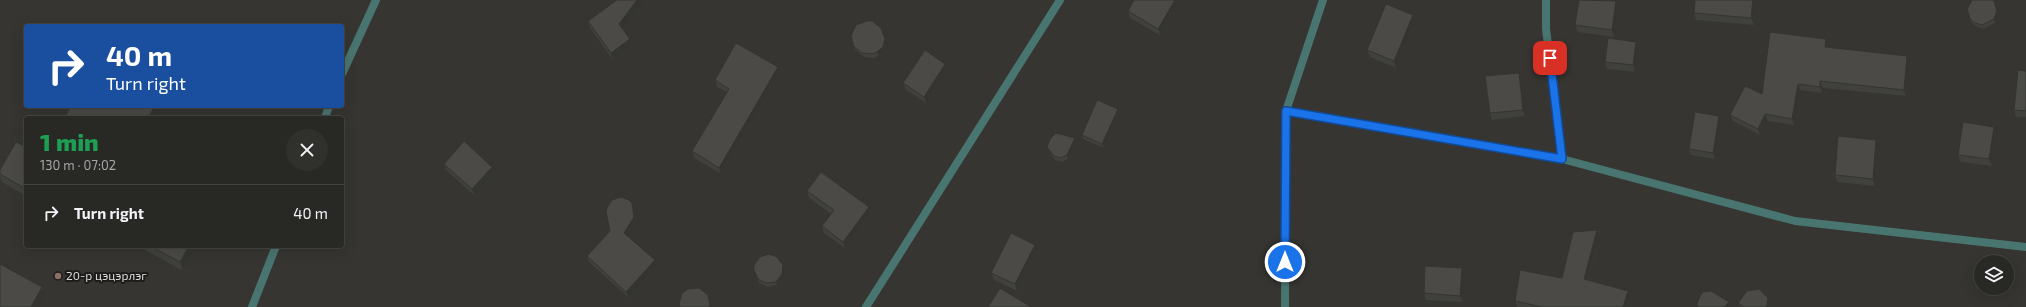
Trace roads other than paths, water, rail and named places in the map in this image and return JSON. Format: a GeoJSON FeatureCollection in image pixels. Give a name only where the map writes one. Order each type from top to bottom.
{"type":"FeatureCollection","features":[{"type":"Feature","properties":{"kind":"street"},"geometry":{"type":"LineString","coordinates":[[344,70],[376,0]]}},
{"type":"Feature","properties":{"kind":"street"},"geometry":{"type":"LineString","coordinates":[[866,307],[1060,0]]}},
{"type":"Feature","properties":{"kind":"street"},"geometry":{"type":"LineString","coordinates":[[1285,307],[1286,111],[1323,0]]}},
{"type":"Feature","properties":{"kind":"street"},"geometry":{"type":"LineString","coordinates":[[1546,0],[1546,29],[1562,159]]}},
{"type":"Feature","properties":{"kind":"street"},"geometry":{"type":"LineString","coordinates":[[1286,111],[1562,159],[1795,221],[2026,247]]}},
{"type":"Feature","properties":{"kind":"street"},"geometry":{"type":"LineString","coordinates":[[252,307],[275,248]]}},
{"type":"Feature","properties":{"kind":"place","name":"20-р цэцэрлэг"},"geometry":{"type":"Point","coordinates":[58,276]}}]}
